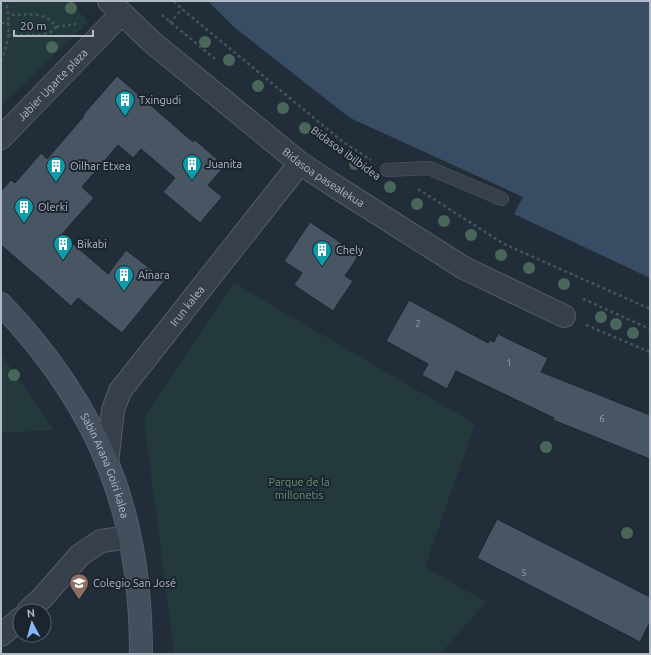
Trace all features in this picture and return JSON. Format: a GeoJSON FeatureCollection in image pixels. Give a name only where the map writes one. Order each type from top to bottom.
{"type":"FeatureCollection","features":[{"type":"Feature","properties":{"kind":"street","name":"Jabier Ugarte plaza"},"geometry":{"type":"LineString","coordinates":[[1,138],[115,8]]}},
{"type":"Feature","properties":{"kind":"street","name":"Bidasoa pasealekua"},"geometry":{"type":"LineString","coordinates":[[115,8],[154,43],[300,163],[464,268],[564,316]]}},
{"type":"Feature","properties":{"kind":"street","name":"Irun kalea"},"geometry":{"type":"LineString","coordinates":[[107,463],[114,410],[120,391],[300,163]]}},
{"type":"Feature","properties":{"kind":"street","name":"Sabin Arana Goiri kalea"},"geometry":{"type":"LineString","coordinates":[[1,304],[22,326],[48,358],[92,428],[107,463],[122,507],[129,537],[137,590],[141,633],[141,654]]}},
{"type":"Feature","properties":{"kind":"street"},"geometry":{"type":"LineString","coordinates":[[37,603],[80,555],[101,541],[129,537]]}},
{"type":"Feature","properties":{"kind":"street"},"geometry":{"type":"LineString","coordinates":[[1,635],[12,626]]}},
{"type":"Feature","properties":{"kind":"lane"},"geometry":{"type":"LineString","coordinates":[[387,170],[429,168],[502,199]]}},
{"type":"Feature","properties":{"kind":"path"},"geometry":{"type":"LineString","coordinates":[[1,61],[6,49],[9,23],[6,1]]}},
{"type":"Feature","properties":{"kind":"path"},"geometry":{"type":"LineString","coordinates":[[159,12],[217,61]]}},
{"type":"Feature","properties":{"kind":"path"},"geometry":{"type":"LineString","coordinates":[[8,35],[41,35],[51,32],[56,27],[51,20],[42,15],[9,15]]}},
{"type":"Feature","properties":{"kind":"path"},"geometry":{"type":"LineString","coordinates":[[1,23],[9,23]]}},
{"type":"Feature","properties":{"kind":"path"},"geometry":{"type":"LineString","coordinates":[[578,297],[650,329]]}},
{"type":"Feature","properties":{"kind":"path"},"geometry":{"type":"LineString","coordinates":[[564,316],[650,352]]}},
{"type":"Feature","properties":{"kind":"green space"},"geometry":{"type":"Polygon","coordinates":[[[1,1],[70,1],[88,22],[1,106],[1,1]]]}},
{"type":"Feature","properties":{"kind":"green space","name":"Parque de la millonetis"},"geometry":{"type":"Polygon","coordinates":[[[234,283],[475,424],[425,567],[486,602],[440,654],[174,654],[144,418],[234,283]]]}},
{"type":"Feature","properties":{"kind":"green space"},"geometry":{"type":"Polygon","coordinates":[[[1,354],[54,430],[1,433],[1,354]]]}},
{"type":"Feature","properties":{"kind":"water"},"geometry":{"type":"Polygon","coordinates":[[[208,1],[650,1],[650,278],[514,214],[523,197],[350,118],[234,27],[208,1]]]}},
{"type":"Feature","properties":{"kind":"building"},"geometry":{"type":"Polygon","coordinates":[[[117,76],[193,142],[195,140],[225,166],[208,185],[222,197],[200,223],[163,192],[175,178],[141,149],[133,158],[118,145],[82,187],[94,198],[62,234],[108,274],[126,250],[165,280],[122,333],[78,298],[71,306],[1,245],[1,191],[11,180],[15,183],[41,153],[47,159],[117,76]]]}},
{"type":"Feature","properties":{"kind":"building","name":"Chely"},"geometry":{"type":"Polygon","coordinates":[[[310,222],[359,255],[345,276],[353,281],[333,311],[294,285],[302,273],[284,261],[310,222]]]}},
{"type":"Feature","properties":{"kind":"building"},"geometry":{"type":"Polygon","coordinates":[[[409,300],[488,343],[490,340],[494,342],[498,334],[548,358],[541,372],[650,415],[650,459],[553,420],[554,418],[456,371],[447,389],[422,375],[428,364],[386,341],[409,300]]]}},
{"type":"Feature","properties":{"kind":"building"},"geometry":{"type":"Polygon","coordinates":[[[497,519],[650,597],[650,622],[640,642],[477,558],[497,519]]]}},
{"type":"Feature","properties":{"kind":"place","name":"Txingudi"},"geometry":{"type":"Point","coordinates":[125,117]}},
{"type":"Feature","properties":{"kind":"place","name":"Juanita"},"geometry":{"type":"Point","coordinates":[192,181]}},
{"type":"Feature","properties":{"kind":"place","name":"Oilhar Etxea"},"geometry":{"type":"Point","coordinates":[56,183]}},
{"type":"Feature","properties":{"kind":"place","name":"Olerki"},"geometry":{"type":"Point","coordinates":[24,224]}},
{"type":"Feature","properties":{"kind":"place","name":"Bikabi"},"geometry":{"type":"Point","coordinates":[63,261]}},
{"type":"Feature","properties":{"kind":"place","name":"Chely"},"geometry":{"type":"Point","coordinates":[322,267]}},
{"type":"Feature","properties":{"kind":"place","name":"Ainara"},"geometry":{"type":"Point","coordinates":[124,292]}},
{"type":"Feature","properties":{"kind":"place","name":"Colegio San José"},"geometry":{"type":"Point","coordinates":[79,600]}}]}
